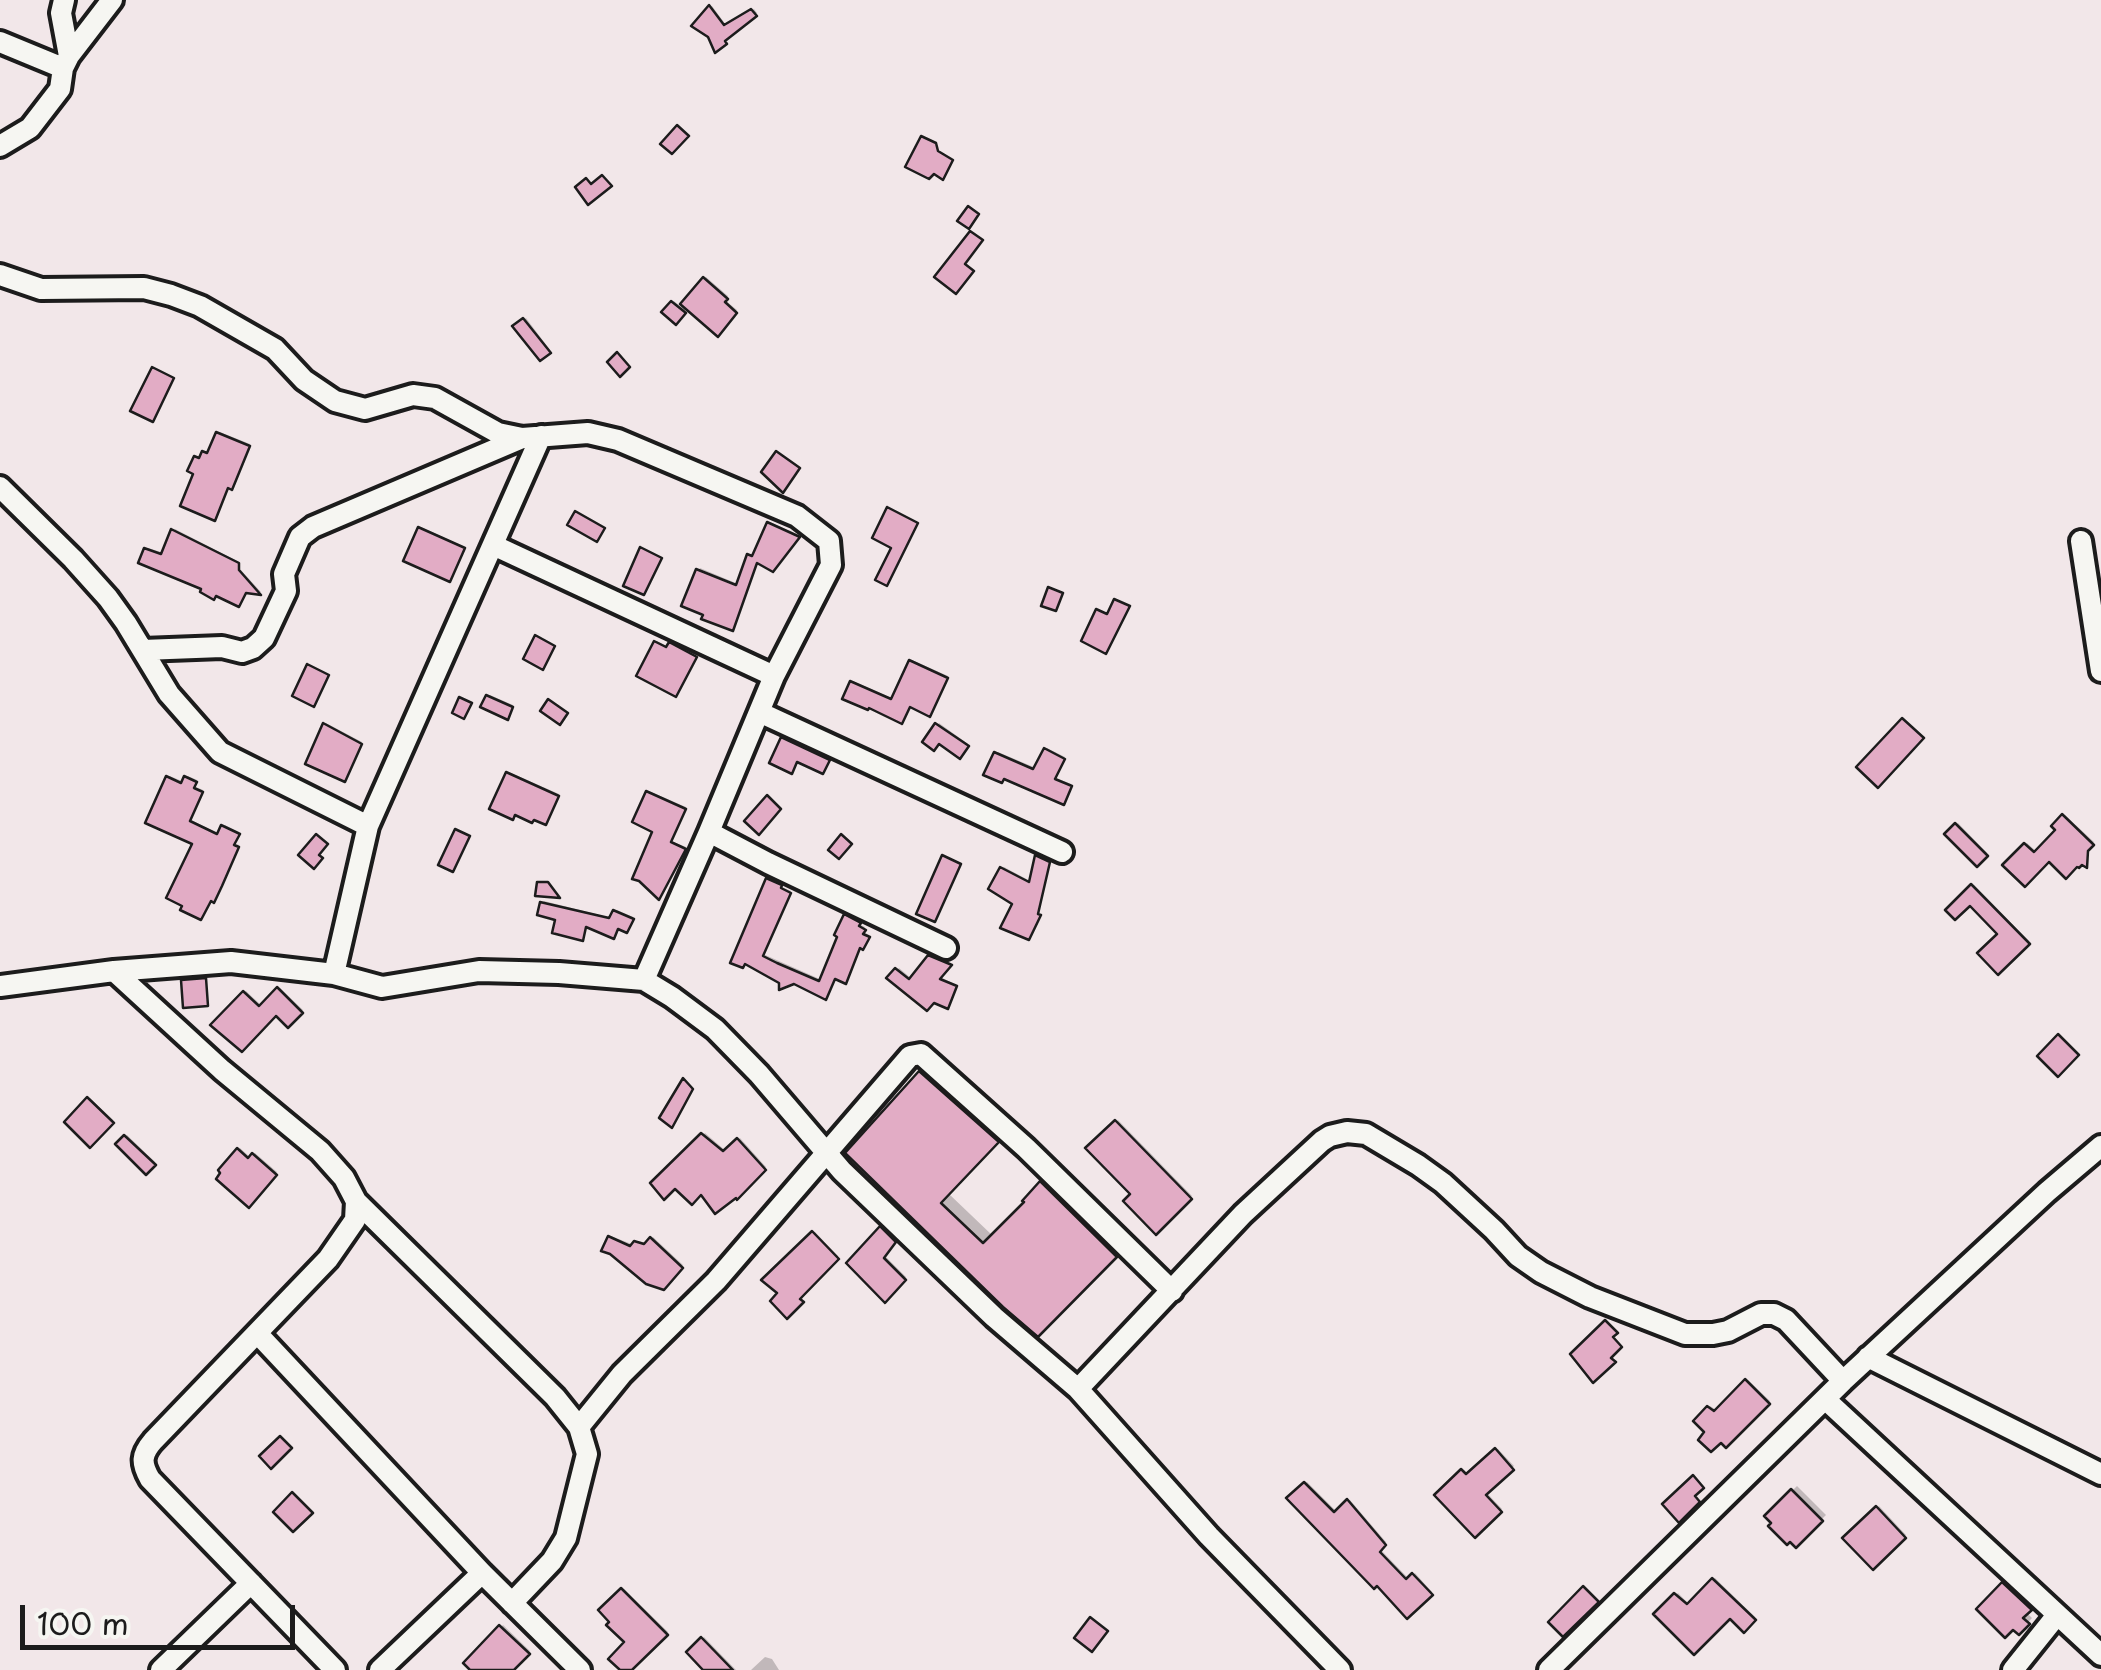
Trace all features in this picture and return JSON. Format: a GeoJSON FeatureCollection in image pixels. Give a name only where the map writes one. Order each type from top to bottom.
{"type":"FeatureCollection","features":[{"type":"Feature","properties":{"kind":"street"},"geometry":{"type":"LineString","coordinates":[[0,146],[30,128],[60,90],[66,62],[60,14],[64,0]]}},
{"type":"Feature","properties":{"kind":"street"},"geometry":{"type":"LineString","coordinates":[[66,62],[112,0]]}},
{"type":"Feature","properties":{"kind":"street"},"geometry":{"type":"LineString","coordinates":[[0,42],[66,62]]}},
{"type":"Feature","properties":{"kind":"street"},"geometry":{"type":"LineString","coordinates":[[0,275],[41,289],[144,288],[171,295],[200,306],[275,349],[304,380],[335,400],[365,408],[412,395],[435,398],[498,432],[532,437],[588,433],[618,440],[797,516],[829,541],[831,566],[774,676],[644,980]]}},
{"type":"Feature","properties":{"kind":"street"},"geometry":{"type":"LineString","coordinates":[[334,974],[368,826],[493,545],[532,437]]}},
{"type":"Feature","properties":{"kind":"street"},"geometry":{"type":"LineString","coordinates":[[143,650],[222,646],[242,652],[254,648],[264,638],[286,591],[284,574],[300,537],[313,527],[532,437]]}},
{"type":"Feature","properties":{"kind":"street"},"geometry":{"type":"LineString","coordinates":[[0,487],[91,578],[126,623],[169,694],[220,752],[368,826]]}},
{"type":"Feature","properties":{"kind":"street"},"geometry":{"type":"LineString","coordinates":[[2081,541],[2101,671]]}},
{"type":"Feature","properties":{"kind":"street"},"geometry":{"type":"LineString","coordinates":[[493,545],[774,676]]}},
{"type":"Feature","properties":{"kind":"street"},"geometry":{"type":"LineString","coordinates":[[759,712],[1062,852]]}},
{"type":"Feature","properties":{"kind":"street"},"geometry":{"type":"LineString","coordinates":[[710,832],[946,948]]}},
{"type":"Feature","properties":{"kind":"street"},"geometry":{"type":"LineString","coordinates":[[0,986],[114,971],[230,962],[334,974],[382,987],[479,972],[644,980],[715,1029],[842,1171],[994,1317],[1078,1389],[1210,1536],[1340,1670]]}},
{"type":"Feature","properties":{"kind":"street"},"geometry":{"type":"LineString","coordinates":[[114,971],[222,1070],[320,1150],[344,1178],[356,1202],[555,1397],[579,1427],[586,1454],[566,1538],[552,1561],[512,1603]]}},
{"type":"Feature","properties":{"kind":"street"},"geometry":{"type":"LineString","coordinates":[[579,1427],[622,1374],[716,1280],[910,1056],[921,1054],[1026,1148],[1172,1291]]}},
{"type":"Feature","properties":{"kind":"street"},"geometry":{"type":"LineString","coordinates":[[1078,1389],[1243,1214],[1322,1141],[1338,1133],[1357,1132],[1392,1149],[1443,1183],[1518,1256],[1566,1286],[1685,1334],[1713,1334],[1754,1316],[1774,1314],[1786,1320],[1843,1381]]}},
{"type":"Feature","properties":{"kind":"street"},"geometry":{"type":"LineString","coordinates":[[1549,1670],[1824,1399],[2101,1146]]}},
{"type":"Feature","properties":{"kind":"street"},"geometry":{"type":"LineString","coordinates":[[335,1670],[150,1479],[142,1464],[144,1451],[153,1440],[328,1259],[354,1220],[356,1202]]}},
{"type":"Feature","properties":{"kind":"street"},"geometry":{"type":"LineString","coordinates":[[257,1333],[482,1573],[580,1670]]}},
{"type":"Feature","properties":{"kind":"street"},"geometry":{"type":"LineString","coordinates":[[1868,1358],[2101,1474]]}},
{"type":"Feature","properties":{"kind":"street"},"geometry":{"type":"LineString","coordinates":[[1824,1399],[2101,1655]]}},
{"type":"Feature","properties":{"kind":"street"},"geometry":{"type":"LineString","coordinates":[[380,1670],[482,1573]]}},
{"type":"Feature","properties":{"kind":"street"},"geometry":{"type":"LineString","coordinates":[[161,1670],[251,1583]]}},
{"type":"Feature","properties":{"kind":"street"},"geometry":{"type":"LineString","coordinates":[[2014,1670],[2056,1616]]}},
{"type":"Feature","properties":{"kind":"building"},"geometry":{"type":"Polygon","coordinates":[[[709,5],[724,25],[751,9],[757,16],[715,53],[708,37],[691,26],[709,5]]]}},
{"type":"Feature","properties":{"kind":"building"},"geometry":{"type":"Polygon","coordinates":[[[677,125],[689,136],[672,154],[660,144],[677,125]]]}},
{"type":"Feature","properties":{"kind":"building"},"geometry":{"type":"Polygon","coordinates":[[[921,136],[936,143],[938,151],[953,160],[943,180],[934,174],[929,179],[905,167],[921,136]]]}},
{"type":"Feature","properties":{"kind":"building"},"geometry":{"type":"Polygon","coordinates":[[[602,175],[612,186],[588,205],[575,187],[586,178],[591,184],[602,175]]]}},
{"type":"Feature","properties":{"kind":"building"},"geometry":{"type":"Polygon","coordinates":[[[968,206],[979,214],[969,229],[957,221],[968,206]]]}},
{"type":"Feature","properties":{"kind":"building"},"geometry":{"type":"Polygon","coordinates":[[[970,231],[983,240],[965,264],[974,271],[956,294],[934,277],[970,231]]]}},
{"type":"Feature","properties":{"kind":"building"},"geometry":{"type":"Polygon","coordinates":[[[703,277],[728,299],[725,302],[737,313],[718,337],[680,304],[703,277]]]}},
{"type":"Feature","properties":{"kind":"building"},"geometry":{"type":"Polygon","coordinates":[[[671,301],[686,313],[676,325],[661,312],[671,301]]]}},
{"type":"Feature","properties":{"kind":"building"},"geometry":{"type":"Polygon","coordinates":[[[523,318],[551,353],[540,361],[512,326],[523,318]]]}},
{"type":"Feature","properties":{"kind":"building"},"geometry":{"type":"Polygon","coordinates":[[[617,352],[630,367],[620,377],[607,362],[617,352]]]}},
{"type":"Feature","properties":{"kind":"building"},"geometry":{"type":"Polygon","coordinates":[[[152,367],[174,378],[153,422],[130,411],[152,367]]]}},
{"type":"Feature","properties":{"kind":"building"},"geometry":{"type":"Polygon","coordinates":[[[216,432],[250,446],[215,521],[180,506],[193,474],[187,471],[194,456],[199,458],[202,451],[207,453],[216,432]]]}},
{"type":"Feature","properties":{"kind":"building"},"geometry":{"type":"Polygon","coordinates":[[[776,451],[800,468],[783,493],[761,472],[776,451]]]}},
{"type":"Feature","properties":{"kind":"building"},"geometry":{"type":"Polygon","coordinates":[[[887,507],[918,523],[887,586],[875,580],[891,548],[872,538],[887,507]]]}},
{"type":"Feature","properties":{"kind":"building"},"geometry":{"type":"Polygon","coordinates":[[[575,511],[605,528],[597,542],[567,525],[575,511]]]}},
{"type":"Feature","properties":{"kind":"building"},"geometry":{"type":"Polygon","coordinates":[[[767,522],[800,537],[773,572],[757,563],[733,631],[701,619],[703,615],[681,606],[696,569],[736,585],[747,554],[752,556],[767,522]]]}},
{"type":"Feature","properties":{"kind":"building"},"geometry":{"type":"Polygon","coordinates":[[[418,527],[465,548],[450,582],[403,561],[418,527]]]}},
{"type":"Feature","properties":{"kind":"building"},"geometry":{"type":"Polygon","coordinates":[[[171,529],[239,563],[239,570],[261,595],[246,593],[239,607],[216,596],[214,600],[201,589],[138,563],[144,548],[161,554],[171,529]]]}},
{"type":"Feature","properties":{"kind":"building"},"geometry":{"type":"Polygon","coordinates":[[[640,547],[662,558],[644,595],[623,586],[640,547]]]}},
{"type":"Feature","properties":{"kind":"building"},"geometry":{"type":"Polygon","coordinates":[[[1048,587],[1063,593],[1056,611],[1041,606],[1048,587]]]}},
{"type":"Feature","properties":{"kind":"building"},"geometry":{"type":"Polygon","coordinates":[[[1114,599],[1130,606],[1106,654],[1081,641],[1096,609],[1107,614],[1114,599]]]}},
{"type":"Feature","properties":{"kind":"building"},"geometry":{"type":"Polygon","coordinates":[[[535,635],[555,646],[543,670],[523,659],[535,635]]]}},
{"type":"Feature","properties":{"kind":"building"},"geometry":{"type":"Polygon","coordinates":[[[654,641],[666,647],[669,642],[697,657],[676,697],[636,676],[654,641]]]}},
{"type":"Feature","properties":{"kind":"building"},"geometry":{"type":"Polygon","coordinates":[[[909,660],[948,678],[930,717],[910,707],[902,724],[842,699],[850,681],[891,699],[909,660]]]}},
{"type":"Feature","properties":{"kind":"building"},"geometry":{"type":"Polygon","coordinates":[[[307,664],[329,675],[314,707],[292,696],[307,664]]]}},
{"type":"Feature","properties":{"kind":"building"},"geometry":{"type":"Polygon","coordinates":[[[486,695],[513,707],[508,720],[480,707],[486,695]]]}},
{"type":"Feature","properties":{"kind":"building"},"geometry":{"type":"Polygon","coordinates":[[[459,697],[472,703],[464,719],[452,713],[459,697]]]}},
{"type":"Feature","properties":{"kind":"building"},"geometry":{"type":"Polygon","coordinates":[[[548,699],[568,713],[560,725],[540,711],[548,699]]]}},
{"type":"Feature","properties":{"kind":"building"},"geometry":{"type":"Polygon","coordinates":[[[1902,718],[1924,738],[1878,788],[1856,767],[1902,718]]]}},
{"type":"Feature","properties":{"kind":"building"},"geometry":{"type":"Polygon","coordinates":[[[323,723],[362,744],[345,782],[305,764],[323,723]]]}},
{"type":"Feature","properties":{"kind":"building"},"geometry":{"type":"Polygon","coordinates":[[[935,723],[969,746],[960,759],[939,744],[934,751],[922,742],[935,723]]]}},
{"type":"Feature","properties":{"kind":"building"},"geometry":{"type":"Polygon","coordinates":[[[781,737],[830,760],[823,774],[797,762],[792,774],[769,763],[781,737]]]}},
{"type":"Feature","properties":{"kind":"building"},"geometry":{"type":"Polygon","coordinates":[[[1044,748],[1065,759],[1055,779],[1072,786],[1064,805],[1004,779],[1002,783],[983,775],[994,752],[1033,769],[1044,748]]]}},
{"type":"Feature","properties":{"kind":"building"},"geometry":{"type":"Polygon","coordinates":[[[506,772],[559,796],[546,825],[515,815],[513,820],[489,809],[506,772]]]}},
{"type":"Feature","properties":{"kind":"building"},"geometry":{"type":"Polygon","coordinates":[[[166,776],[181,783],[184,776],[197,782],[194,788],[203,792],[190,821],[217,834],[221,825],[240,834],[234,845],[239,847],[222,886],[201,920],[166,898],[192,844],[145,823],[166,776]]]}},
{"type":"Feature","properties":{"kind":"building"},"geometry":{"type":"Polygon","coordinates":[[[646,791],[686,809],[671,842],[686,849],[659,900],[632,879],[652,832],[632,822],[646,791]]]}},
{"type":"Feature","properties":{"kind":"building"},"geometry":{"type":"Polygon","coordinates":[[[767,795],[781,809],[759,835],[744,821],[767,795]]]}},
{"type":"Feature","properties":{"kind":"building"},"geometry":{"type":"Polygon","coordinates":[[[2062,814],[2094,845],[2088,851],[2087,868],[2077,867],[2066,879],[2049,862],[2025,887],[2002,865],[2024,843],[2034,852],[2055,830],[2051,826],[2062,814]]]}},
{"type":"Feature","properties":{"kind":"building"},"geometry":{"type":"Polygon","coordinates":[[[1955,823],[1988,856],[1977,867],[1944,834],[1955,823]]]}},
{"type":"Feature","properties":{"kind":"building"},"geometry":{"type":"Polygon","coordinates":[[[455,829],[470,836],[453,872],[438,865],[455,829]]]}},
{"type":"Feature","properties":{"kind":"building"},"geometry":{"type":"Polygon","coordinates":[[[316,834],[328,844],[314,869],[298,855],[316,834]]]}},
{"type":"Feature","properties":{"kind":"building"},"geometry":{"type":"Polygon","coordinates":[[[841,834],[852,844],[839,859],[828,850],[841,834]]]}},
{"type":"Feature","properties":{"kind":"building"},"geometry":{"type":"Polygon","coordinates":[[[942,855],[961,864],[935,922],[916,914],[942,855]]]}},
{"type":"Feature","properties":{"kind":"building"},"geometry":{"type":"Polygon","coordinates":[[[1035,855],[1050,862],[1038,914],[1041,915],[1029,940],[1000,928],[1012,904],[988,889],[1000,867],[1029,882],[1035,855]]]}},
{"type":"Feature","properties":{"kind":"building"},"geometry":{"type":"Polygon","coordinates":[[[766,878],[791,893],[763,956],[819,981],[844,914],[861,923],[859,926],[866,930],[863,934],[870,937],[863,950],[860,948],[846,984],[835,979],[826,1000],[794,984],[779,990],[779,983],[745,964],[743,968],[730,963],[766,878]]]}},
{"type":"Feature","properties":{"kind":"building"},"geometry":{"type":"Polygon","coordinates":[[[537,882],[548,882],[560,898],[535,896],[537,882]]]}},
{"type":"Feature","properties":{"kind":"building"},"geometry":{"type":"Polygon","coordinates":[[[1971,884],[2030,944],[1998,975],[1977,953],[1997,934],[1970,906],[1955,920],[1945,910],[1971,884]]]}},
{"type":"Feature","properties":{"kind":"building"},"geometry":{"type":"Polygon","coordinates":[[[540,902],[609,918],[613,910],[634,919],[627,933],[618,929],[614,939],[586,927],[583,941],[552,933],[555,920],[537,915],[540,902]]]}},
{"type":"Feature","properties":{"kind":"building"},"geometry":{"type":"Polygon","coordinates":[[[928,955],[952,965],[940,979],[957,986],[948,1009],[934,1003],[927,1011],[886,978],[895,968],[909,979],[928,955]]]}},
{"type":"Feature","properties":{"kind":"building"},"geometry":{"type":"Polygon","coordinates":[[[206,978],[208,1006],[183,1008],[181,980],[206,978]]]}},
{"type":"Feature","properties":{"kind":"building"},"geometry":{"type":"Polygon","coordinates":[[[277,987],[303,1013],[288,1028],[276,1016],[242,1052],[210,1025],[243,991],[259,1006],[277,987]]]}},
{"type":"Feature","properties":{"kind":"building"},"geometry":{"type":"Polygon","coordinates":[[[2058,1034],[2079,1055],[2058,1077],[2037,1056],[2058,1034]]]}},
{"type":"Feature","properties":{"kind":"building"},"geometry":{"type":"Polygon","coordinates":[[[919,1071],[999,1142],[941,1203],[983,1243],[1040,1181],[1117,1257],[1038,1337],[845,1153],[919,1071]]]}},
{"type":"Feature","properties":{"kind":"building"},"geometry":{"type":"Polygon","coordinates":[[[683,1078],[693,1089],[672,1128],[659,1118],[683,1078]]]}},
{"type":"Feature","properties":{"kind":"building"},"geometry":{"type":"Polygon","coordinates":[[[87,1097],[114,1123],[90,1148],[64,1122],[87,1097]]]}},
{"type":"Feature","properties":{"kind":"building"},"geometry":{"type":"Polygon","coordinates":[[[1115,1120],[1192,1199],[1156,1235],[1123,1201],[1130,1194],[1085,1148],[1115,1120]]]}},
{"type":"Feature","properties":{"kind":"building"},"geometry":{"type":"Polygon","coordinates":[[[701,1133],[723,1151],[737,1138],[766,1170],[737,1200],[715,1214],[701,1195],[692,1205],[675,1189],[664,1200],[650,1183],[701,1133]]]}},
{"type":"Feature","properties":{"kind":"building"},"geometry":{"type":"Polygon","coordinates":[[[124,1135],[156,1165],[146,1175],[115,1144],[124,1135]]]}},
{"type":"Feature","properties":{"kind":"building"},"geometry":{"type":"Polygon","coordinates":[[[237,1148],[248,1158],[252,1153],[277,1175],[249,1208],[216,1179],[218,1170],[237,1148]]]}},
{"type":"Feature","properties":{"kind":"building"},"geometry":{"type":"Polygon","coordinates":[[[880,1226],[896,1242],[884,1258],[906,1280],[885,1303],[846,1263],[880,1226]]]}},
{"type":"Feature","properties":{"kind":"building"},"geometry":{"type":"Polygon","coordinates":[[[812,1231],[839,1259],[800,1299],[804,1302],[787,1319],[770,1301],[777,1293],[761,1280],[812,1231]]]}},
{"type":"Feature","properties":{"kind":"building"},"geometry":{"type":"Polygon","coordinates":[[[608,1236],[630,1246],[634,1241],[644,1244],[650,1237],[683,1268],[664,1290],[646,1284],[601,1251],[608,1236]]]}},
{"type":"Feature","properties":{"kind":"building"},"geometry":{"type":"Polygon","coordinates":[[[1605,1320],[1618,1333],[1613,1337],[1622,1347],[1611,1358],[1616,1362],[1593,1383],[1570,1354],[1605,1320]]]}},
{"type":"Feature","properties":{"kind":"building"},"geometry":{"type":"Polygon","coordinates":[[[1745,1379],[1770,1404],[1726,1448],[1721,1443],[1711,1452],[1698,1440],[1704,1432],[1693,1421],[1707,1406],[1714,1411],[1745,1379]]]}},
{"type":"Feature","properties":{"kind":"building"},"geometry":{"type":"Polygon","coordinates":[[[280,1436],[292,1448],[271,1469],[259,1456],[280,1436]]]}},
{"type":"Feature","properties":{"kind":"building"},"geometry":{"type":"Polygon","coordinates":[[[1495,1448],[1514,1470],[1486,1495],[1502,1512],[1475,1538],[1434,1495],[1461,1469],[1466,1474],[1495,1448]]]}},
{"type":"Feature","properties":{"kind":"building"},"geometry":{"type":"Polygon","coordinates":[[[1693,1475],[1704,1488],[1695,1496],[1700,1502],[1679,1523],[1662,1504],[1693,1475]]]}},
{"type":"Feature","properties":{"kind":"building"},"geometry":{"type":"Polygon","coordinates":[[[1304,1482],[1334,1512],[1347,1499],[1386,1545],[1380,1552],[1406,1579],[1412,1573],[1433,1595],[1407,1619],[1286,1498],[1304,1482]]]}},
{"type":"Feature","properties":{"kind":"building"},"geometry":{"type":"Polygon","coordinates":[[[1791,1489],[1823,1521],[1796,1548],[1790,1542],[1787,1545],[1768,1526],[1771,1523],[1764,1516],[1791,1489]]]}},
{"type":"Feature","properties":{"kind":"building"},"geometry":{"type":"Polygon","coordinates":[[[292,1492],[313,1513],[293,1532],[273,1512],[292,1492]]]}},
{"type":"Feature","properties":{"kind":"building"},"geometry":{"type":"Polygon","coordinates":[[[1876,1506],[1906,1538],[1873,1570],[1842,1538],[1876,1506]]]}},
{"type":"Feature","properties":{"kind":"building"},"geometry":{"type":"Polygon","coordinates":[[[1712,1578],[1756,1620],[1744,1633],[1730,1619],[1694,1655],[1653,1614],[1674,1593],[1687,1604],[1712,1578]]]}},
{"type":"Feature","properties":{"kind":"building"},"geometry":{"type":"Polygon","coordinates":[[[2002,1582],[2032,1610],[2023,1618],[2030,1624],[2019,1635],[2013,1630],[2005,1638],[1976,1609],[2002,1582]]]}},
{"type":"Feature","properties":{"kind":"building"},"geometry":{"type":"Polygon","coordinates":[[[1583,1586],[1599,1602],[1563,1637],[1548,1622],[1583,1586]]]}},
{"type":"Feature","properties":{"kind":"building"},"geometry":{"type":"Polygon","coordinates":[[[621,1588],[668,1635],[632,1670],[620,1670],[608,1659],[624,1642],[606,1625],[609,1622],[598,1610],[621,1588]]]}},
{"type":"Feature","properties":{"kind":"building"},"geometry":{"type":"Polygon","coordinates":[[[1090,1617],[1108,1631],[1092,1652],[1074,1638],[1090,1617]]]}},
{"type":"Feature","properties":{"kind":"building"},"geometry":{"type":"Polygon","coordinates":[[[499,1625],[530,1654],[514,1670],[470,1670],[463,1663],[499,1625]]]}},
{"type":"Feature","properties":{"kind":"building"},"geometry":{"type":"Polygon","coordinates":[[[701,1637],[733,1670],[703,1670],[686,1652],[701,1637]]]}}]}
